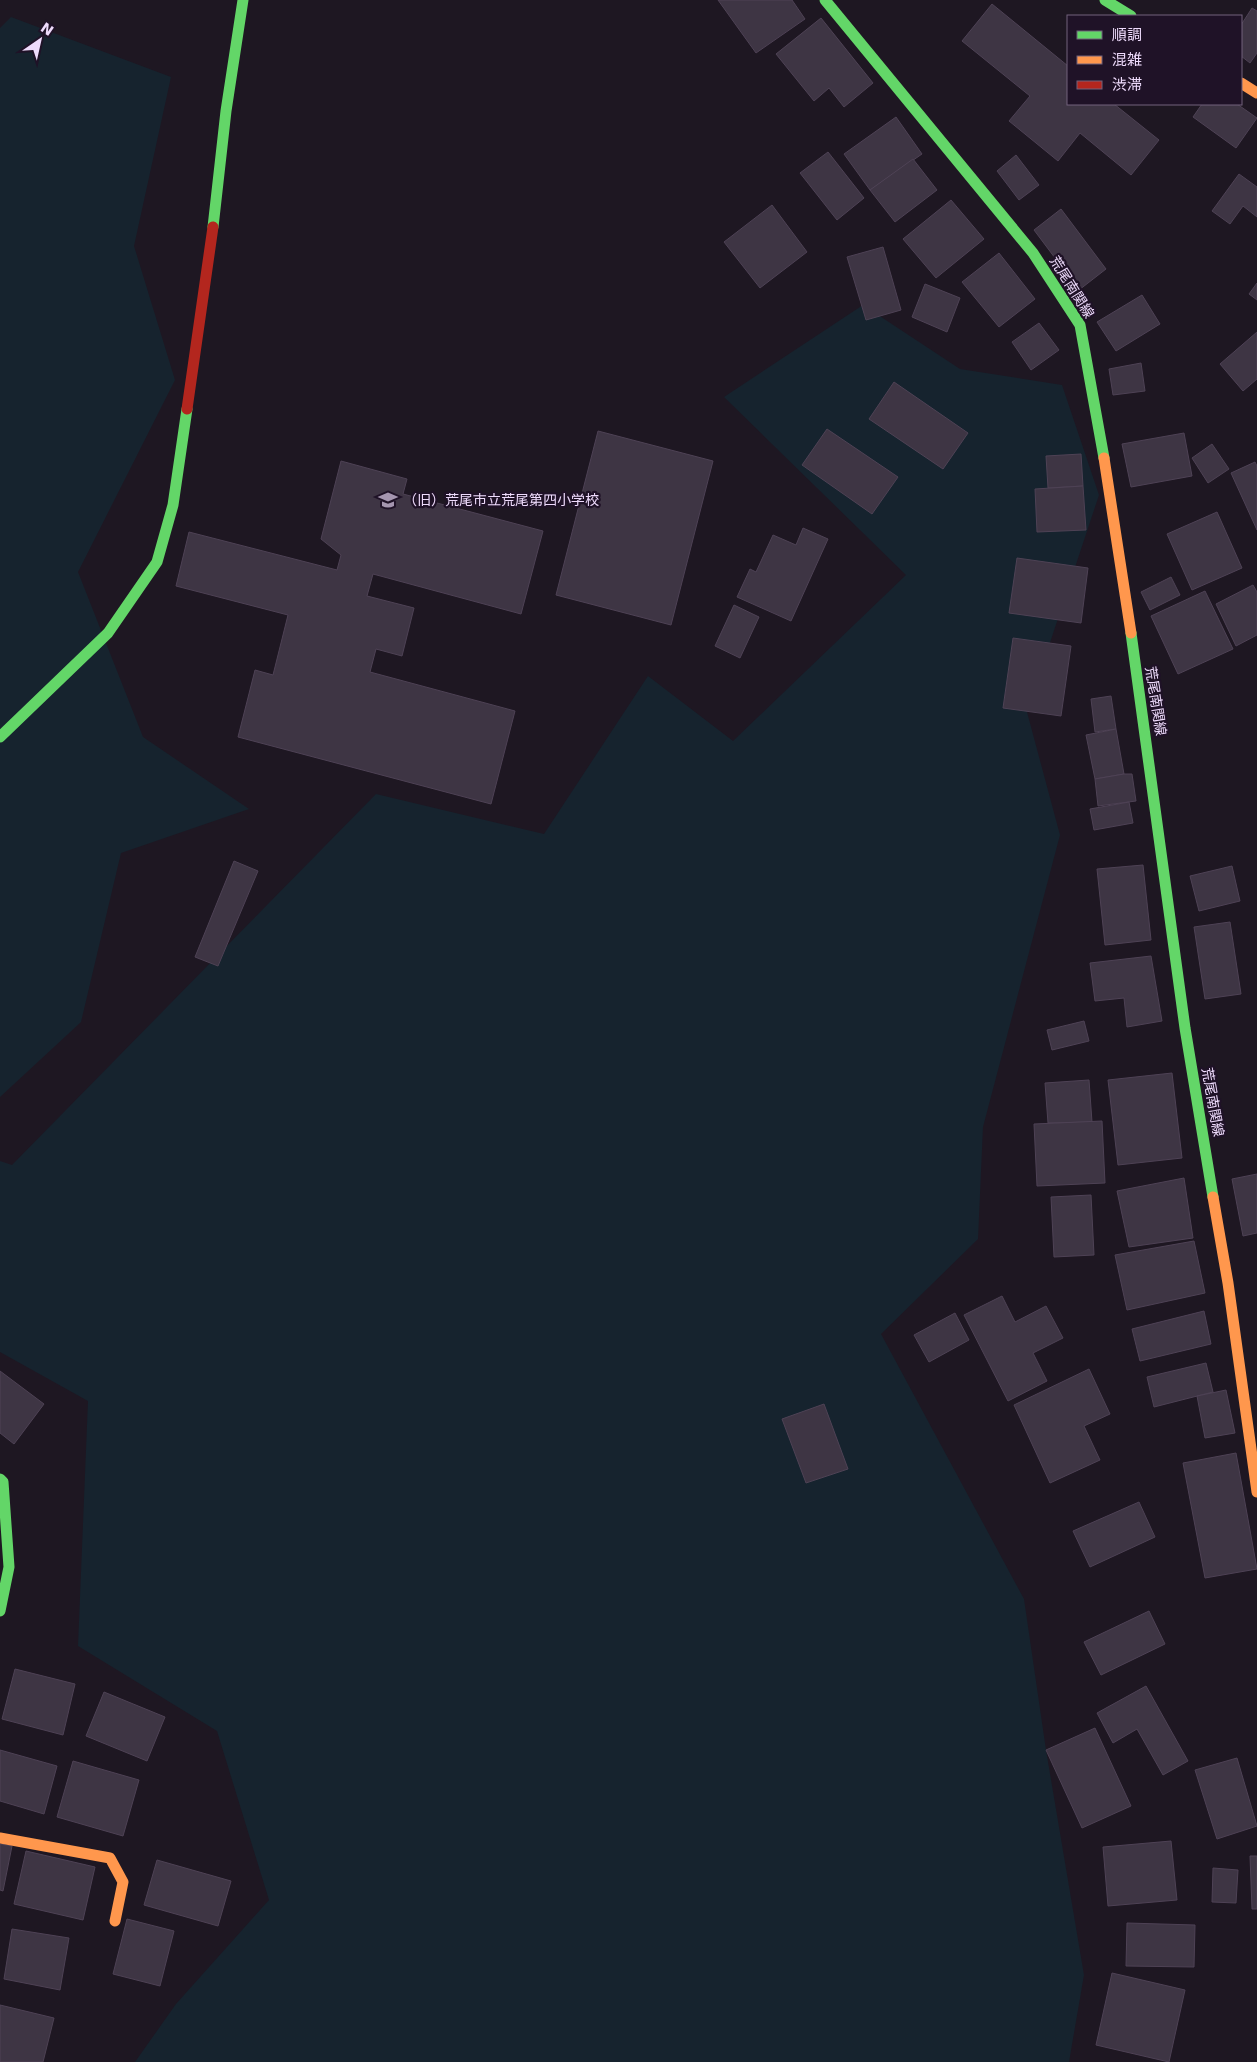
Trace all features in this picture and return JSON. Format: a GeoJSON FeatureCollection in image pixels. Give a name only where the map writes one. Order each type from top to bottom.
{"type":"FeatureCollection","features":[{"type":"Feature","properties":{"kind":"main road"},"geometry":{"type":"LineString","coordinates":[[0,737],[108,633],[157,562],[176,486],[210,256],[226,111],[243,0]]}},
{"type":"Feature","properties":{"kind":"main road","name":"荒尾南関線"},"geometry":{"type":"LineString","coordinates":[[825,0],[1032,253],[1080,325],[1101,436],[1147,739],[1185,1028],[1228,1283],[1257,1492]]}},
{"type":"Feature","properties":{"kind":"main road"},"geometry":{"type":"LineString","coordinates":[[1105,0],[1129,15]]}},
{"type":"Feature","properties":{"kind":"main road"},"geometry":{"type":"LineString","coordinates":[[1242,84],[1257,93]]}},
{"type":"Feature","properties":{"kind":"main road"},"geometry":{"type":"LineString","coordinates":[[0,1479],[3,1482],[9,1567],[0,1610]]}},
{"type":"Feature","properties":{"kind":"main road"},"geometry":{"type":"LineString","coordinates":[[0,1838],[110,1858],[122,1882],[115,1921]]}},
{"type":"Feature","properties":{"kind":"shaded area"},"geometry":{"type":"Polygon","coordinates":[[[11,17],[171,77],[134,246],[175,380],[78,572],[143,737],[249,809],[121,853],[81,1022],[0,1097],[0,28],[11,17]]]}},
{"type":"Feature","properties":{"kind":"shaded area"},"geometry":{"type":"Polygon","coordinates":[[[863,305],[960,369],[1062,385],[1099,495],[1027,712],[1060,835],[983,1127],[978,1239],[881,1334],[1024,1599],[1046,1750],[1084,1975],[1069,2062],[135,2062],[176,2004],[269,1900],[217,1731],[78,1646],[88,1401],[0,1352],[0,1161],[12,1165],[376,794],[544,834],[648,676],[733,741],[906,575],[724,397],[863,305]]]}},
{"type":"Feature","properties":{"kind":"building"},"geometry":{"type":"Polygon","coordinates":[[[718,0],[792,0],[805,19],[756,53],[718,0]]]}},
{"type":"Feature","properties":{"kind":"building"},"geometry":{"type":"Polygon","coordinates":[[[992,4],[1067,65],[1067,105],[1115,105],[1159,140],[1131,175],[1080,133],[1058,161],[1009,121],[1030,96],[962,41],[992,4]]]}},
{"type":"Feature","properties":{"kind":"building"},"geometry":{"type":"Polygon","coordinates":[[[1252,8],[1257,11],[1257,53],[1250,63],[1242,57],[1242,23],[1252,8]]]}},
{"type":"Feature","properties":{"kind":"building"},"geometry":{"type":"Polygon","coordinates":[[[821,18],[873,83],[844,107],[829,88],[814,101],[776,54],[821,18]]]}},
{"type":"Feature","properties":{"kind":"building"},"geometry":{"type":"Polygon","coordinates":[[[1201,105],[1238,105],[1257,118],[1236,148],[1193,117],[1201,105]]]}},
{"type":"Feature","properties":{"kind":"building"},"geometry":{"type":"Polygon","coordinates":[[[896,117],[922,154],[870,190],[844,154],[896,117]]]}},
{"type":"Feature","properties":{"kind":"building"},"geometry":{"type":"Polygon","coordinates":[[[828,152],[864,198],[837,220],[800,173],[828,152]]]}},
{"type":"Feature","properties":{"kind":"building"},"geometry":{"type":"Polygon","coordinates":[[[1016,155],[1039,185],[1019,200],[997,171],[1016,155]]]}},
{"type":"Feature","properties":{"kind":"building"},"geometry":{"type":"Polygon","coordinates":[[[913,159],[937,190],[895,222],[870,190],[913,159]]]}},
{"type":"Feature","properties":{"kind":"building"},"geometry":{"type":"Polygon","coordinates":[[[1239,174],[1257,187],[1257,217],[1243,206],[1230,224],[1212,211],[1239,174]]]}},
{"type":"Feature","properties":{"kind":"building"},"geometry":{"type":"Polygon","coordinates":[[[951,200],[984,239],[936,278],[903,239],[951,200]]]}},
{"type":"Feature","properties":{"kind":"building"},"geometry":{"type":"Polygon","coordinates":[[[772,205],[807,252],[760,288],[724,242],[772,205]]]}},
{"type":"Feature","properties":{"kind":"building"},"geometry":{"type":"Polygon","coordinates":[[[1061,209],[1106,269],[1079,290],[1034,230],[1061,209]]]}},
{"type":"Feature","properties":{"kind":"building"},"geometry":{"type":"Polygon","coordinates":[[[883,247],[901,310],[866,320],[847,257],[883,247]]]}},
{"type":"Feature","properties":{"kind":"building"},"geometry":{"type":"Polygon","coordinates":[[[999,253],[1035,299],[999,327],[962,282],[999,253]]]}},
{"type":"Feature","properties":{"kind":"building"},"geometry":{"type":"Polygon","coordinates":[[[1257,283],[1257,300],[1249,294],[1257,283]]]}},
{"type":"Feature","properties":{"kind":"building"},"geometry":{"type":"Polygon","coordinates":[[[925,284],[960,298],[947,332],[912,317],[925,284]]]}},
{"type":"Feature","properties":{"kind":"building"},"geometry":{"type":"Polygon","coordinates":[[[1142,295],[1160,324],[1116,351],[1097,322],[1142,295]]]}},
{"type":"Feature","properties":{"kind":"building"},"geometry":{"type":"Polygon","coordinates":[[[1039,323],[1059,350],[1031,370],[1012,342],[1039,323]]]}},
{"type":"Feature","properties":{"kind":"building"},"geometry":{"type":"Polygon","coordinates":[[[1257,332],[1257,379],[1243,391],[1220,364],[1257,332]]]}},
{"type":"Feature","properties":{"kind":"building"},"geometry":{"type":"Polygon","coordinates":[[[1141,363],[1145,391],[1113,395],[1109,369],[1141,363]]]}},
{"type":"Feature","properties":{"kind":"building"},"geometry":{"type":"Polygon","coordinates":[[[894,382],[968,433],[943,469],[869,419],[894,382]]]}},
{"type":"Feature","properties":{"kind":"building"},"geometry":{"type":"Polygon","coordinates":[[[827,429],[898,477],[872,514],[802,465],[827,429]]]}},
{"type":"Feature","properties":{"kind":"building"},"geometry":{"type":"Polygon","coordinates":[[[598,431],[713,461],[671,625],[556,595],[598,431]]]}},
{"type":"Feature","properties":{"kind":"building"},"geometry":{"type":"Polygon","coordinates":[[[1184,433],[1192,476],[1131,487],[1122,444],[1184,433]]]}},
{"type":"Feature","properties":{"kind":"building"},"geometry":{"type":"Polygon","coordinates":[[[1212,444],[1229,469],[1208,483],[1192,458],[1212,444]]]}},
{"type":"Feature","properties":{"kind":"building"},"geometry":{"type":"Polygon","coordinates":[[[1081,454],[1083,486],[1048,488],[1046,456],[1081,454]]]}},
{"type":"Feature","properties":{"kind":"building"},"geometry":{"type":"Polygon","coordinates":[[[341,461],[407,479],[403,494],[543,531],[521,614],[373,574],[367,596],[414,608],[402,656],[376,649],[370,672],[515,711],[491,804],[238,737],[255,670],[273,675],[288,615],[176,586],[189,532],[337,570],[341,555],[321,539],[341,461]]]}},
{"type":"Feature","properties":{"kind":"building"},"geometry":{"type":"Polygon","coordinates":[[[1255,462],[1257,466],[1257,530],[1231,473],[1255,462]]]}},
{"type":"Feature","properties":{"kind":"building"},"geometry":{"type":"Polygon","coordinates":[[[1083,486],[1086,530],[1037,532],[1035,489],[1083,486]]]}},
{"type":"Feature","properties":{"kind":"building"},"geometry":{"type":"Polygon","coordinates":[[[1217,512],[1242,568],[1192,590],[1167,534],[1217,512]]]}},
{"type":"Feature","properties":{"kind":"building"},"geometry":{"type":"Polygon","coordinates":[[[803,528],[828,539],[791,621],[737,597],[750,569],[756,572],[773,535],[796,545],[803,528]]]}},
{"type":"Feature","properties":{"kind":"building"},"geometry":{"type":"Polygon","coordinates":[[[1017,558],[1088,568],[1081,623],[1009,613],[1017,558]]]}},
{"type":"Feature","properties":{"kind":"building"},"geometry":{"type":"Polygon","coordinates":[[[1171,577],[1180,595],[1150,610],[1141,592],[1171,577]]]}},
{"type":"Feature","properties":{"kind":"building"},"geometry":{"type":"Polygon","coordinates":[[[1253,585],[1257,592],[1257,635],[1236,646],[1216,604],[1253,585]]]}},
{"type":"Feature","properties":{"kind":"building"},"geometry":{"type":"Polygon","coordinates":[[[1205,591],[1233,649],[1178,674],[1151,616],[1205,591]]]}},
{"type":"Feature","properties":{"kind":"building"},"geometry":{"type":"Polygon","coordinates":[[[734,605],[759,617],[740,658],[715,646],[734,605]]]}},
{"type":"Feature","properties":{"kind":"building"},"geometry":{"type":"Polygon","coordinates":[[[1013,638],[1071,646],[1061,716],[1003,708],[1013,638]]]}},
{"type":"Feature","properties":{"kind":"building"},"geometry":{"type":"Polygon","coordinates":[[[1111,696],[1116,729],[1095,732],[1091,699],[1111,696]]]}},
{"type":"Feature","properties":{"kind":"building"},"geometry":{"type":"Polygon","coordinates":[[[1116,729],[1124,774],[1095,779],[1086,735],[1116,729]]]}},
{"type":"Feature","properties":{"kind":"building"},"geometry":{"type":"Polygon","coordinates":[[[1132,774],[1136,801],[1098,806],[1095,779],[1132,774]]]}},
{"type":"Feature","properties":{"kind":"building"},"geometry":{"type":"Polygon","coordinates":[[[1129,802],[1133,823],[1094,830],[1090,809],[1129,802]]]}},
{"type":"Feature","properties":{"kind":"building"},"geometry":{"type":"Polygon","coordinates":[[[234,861],[258,871],[218,966],[195,957],[234,861]]]}},
{"type":"Feature","properties":{"kind":"building"},"geometry":{"type":"Polygon","coordinates":[[[1143,865],[1151,940],[1105,945],[1097,869],[1143,865]]]}},
{"type":"Feature","properties":{"kind":"building"},"geometry":{"type":"Polygon","coordinates":[[[1232,866],[1240,901],[1199,911],[1190,876],[1232,866]]]}},
{"type":"Feature","properties":{"kind":"building"},"geometry":{"type":"Polygon","coordinates":[[[1230,922],[1241,994],[1205,999],[1194,927],[1230,922]]]}},
{"type":"Feature","properties":{"kind":"building"},"geometry":{"type":"Polygon","coordinates":[[[1151,956],[1162,1021],[1127,1027],[1124,998],[1095,1001],[1090,963],[1151,956]]]}},
{"type":"Feature","properties":{"kind":"building"},"geometry":{"type":"Polygon","coordinates":[[[1084,1021],[1089,1041],[1052,1050],[1047,1030],[1084,1021]]]}},
{"type":"Feature","properties":{"kind":"building"},"geometry":{"type":"Polygon","coordinates":[[[1172,1073],[1182,1158],[1118,1165],[1108,1080],[1172,1073]]]}},
{"type":"Feature","properties":{"kind":"building"},"geometry":{"type":"Polygon","coordinates":[[[1089,1080],[1092,1122],[1048,1123],[1045,1083],[1089,1080]]]}},
{"type":"Feature","properties":{"kind":"building"},"geometry":{"type":"Polygon","coordinates":[[[1102,1121],[1105,1183],[1037,1186],[1034,1124],[1102,1121]]]}},
{"type":"Feature","properties":{"kind":"building"},"geometry":{"type":"Polygon","coordinates":[[[1257,1174],[1257,1233],[1243,1236],[1232,1179],[1257,1174]]]}},
{"type":"Feature","properties":{"kind":"building"},"geometry":{"type":"Polygon","coordinates":[[[1184,1178],[1193,1238],[1129,1247],[1117,1191],[1184,1178]]]}},
{"type":"Feature","properties":{"kind":"building"},"geometry":{"type":"Polygon","coordinates":[[[1091,1195],[1094,1255],[1054,1257],[1051,1197],[1091,1195]]]}},
{"type":"Feature","properties":{"kind":"building"},"geometry":{"type":"Polygon","coordinates":[[[1194,1241],[1205,1293],[1127,1310],[1115,1255],[1194,1241]]]}},
{"type":"Feature","properties":{"kind":"building"},"geometry":{"type":"Polygon","coordinates":[[[1002,1296],[1015,1322],[1046,1306],[1063,1338],[1033,1353],[1047,1381],[1008,1401],[964,1315],[1002,1296]]]}},
{"type":"Feature","properties":{"kind":"building"},"geometry":{"type":"Polygon","coordinates":[[[1204,1311],[1211,1344],[1140,1361],[1132,1329],[1204,1311]]]}},
{"type":"Feature","properties":{"kind":"building"},"geometry":{"type":"Polygon","coordinates":[[[955,1313],[969,1340],[929,1362],[914,1335],[955,1313]]]}},
{"type":"Feature","properties":{"kind":"building"},"geometry":{"type":"Polygon","coordinates":[[[1206,1363],[1213,1392],[1154,1407],[1147,1377],[1206,1363]]]}},
{"type":"Feature","properties":{"kind":"building"},"geometry":{"type":"Polygon","coordinates":[[[1089,1369],[1110,1414],[1084,1426],[1100,1460],[1050,1483],[1014,1405],[1089,1369]]]}},
{"type":"Feature","properties":{"kind":"building"},"geometry":{"type":"Polygon","coordinates":[[[0,1371],[44,1404],[14,1444],[0,1433],[0,1371]]]}},
{"type":"Feature","properties":{"kind":"building"},"geometry":{"type":"Polygon","coordinates":[[[1226,1390],[1235,1433],[1205,1438],[1197,1396],[1226,1390]]]}},
{"type":"Feature","properties":{"kind":"building"},"geometry":{"type":"Polygon","coordinates":[[[824,1404],[848,1469],[806,1483],[782,1419],[824,1404]]]}},
{"type":"Feature","properties":{"kind":"building"},"geometry":{"type":"Polygon","coordinates":[[[1236,1453],[1257,1569],[1205,1578],[1183,1463],[1236,1453]]]}},
{"type":"Feature","properties":{"kind":"building"},"geometry":{"type":"Polygon","coordinates":[[[1139,1502],[1155,1537],[1090,1567],[1073,1531],[1139,1502]]]}},
{"type":"Feature","properties":{"kind":"building"},"geometry":{"type":"Polygon","coordinates":[[[1149,1611],[1165,1644],[1101,1675],[1084,1642],[1149,1611]]]}},
{"type":"Feature","properties":{"kind":"building"},"geometry":{"type":"Polygon","coordinates":[[[15,1669],[75,1684],[63,1735],[2,1719],[15,1669]]]}},
{"type":"Feature","properties":{"kind":"building"},"geometry":{"type":"Polygon","coordinates":[[[1146,1686],[1188,1761],[1163,1775],[1137,1729],[1113,1743],[1097,1713],[1146,1686]]]}},
{"type":"Feature","properties":{"kind":"building"},"geometry":{"type":"Polygon","coordinates":[[[104,1692],[165,1717],[147,1761],[86,1736],[104,1692]]]}},
{"type":"Feature","properties":{"kind":"building"},"geometry":{"type":"Polygon","coordinates":[[[1095,1728],[1131,1806],[1082,1828],[1046,1750],[1095,1728]]]}},
{"type":"Feature","properties":{"kind":"building"},"geometry":{"type":"Polygon","coordinates":[[[0,1750],[57,1766],[44,1814],[0,1801],[0,1750]]]}},
{"type":"Feature","properties":{"kind":"building"},"geometry":{"type":"Polygon","coordinates":[[[1237,1758],[1257,1826],[1217,1839],[1195,1770],[1237,1758]]]}},
{"type":"Feature","properties":{"kind":"building"},"geometry":{"type":"Polygon","coordinates":[[[73,1761],[139,1780],[123,1836],[57,1817],[73,1761]]]}},
{"type":"Feature","properties":{"kind":"building"},"geometry":{"type":"Polygon","coordinates":[[[1171,1841],[1177,1900],[1108,1906],[1103,1847],[1171,1841]]]}},
{"type":"Feature","properties":{"kind":"building"},"geometry":{"type":"Polygon","coordinates":[[[0,1844],[12,1846],[3,1891],[0,1890],[0,1844]]]}},
{"type":"Feature","properties":{"kind":"building"},"geometry":{"type":"Polygon","coordinates":[[[26,1851],[95,1867],[83,1920],[14,1904],[26,1851]]]}},
{"type":"Feature","properties":{"kind":"building"},"geometry":{"type":"Polygon","coordinates":[[[1250,1856],[1257,1856],[1257,1909],[1252,1909],[1250,1856]]]}},
{"type":"Feature","properties":{"kind":"building"},"geometry":{"type":"Polygon","coordinates":[[[157,1860],[231,1881],[218,1926],[144,1905],[157,1860]]]}},
{"type":"Feature","properties":{"kind":"building"},"geometry":{"type":"Polygon","coordinates":[[[1213,1868],[1238,1870],[1236,1903],[1212,1902],[1213,1868]]]}},
{"type":"Feature","properties":{"kind":"building"},"geometry":{"type":"Polygon","coordinates":[[[127,1919],[174,1931],[160,1986],[113,1974],[127,1919]]]}},
{"type":"Feature","properties":{"kind":"building"},"geometry":{"type":"Polygon","coordinates":[[[1127,1923],[1195,1925],[1194,1967],[1126,1966],[1127,1923]]]}},
{"type":"Feature","properties":{"kind":"building"},"geometry":{"type":"Polygon","coordinates":[[[12,1929],[69,1938],[60,1990],[4,1979],[12,1929]]]}},
{"type":"Feature","properties":{"kind":"building"},"geometry":{"type":"Polygon","coordinates":[[[1112,1973],[1185,1990],[1169,2062],[1096,2045],[1112,1973]]]}},
{"type":"Feature","properties":{"kind":"building"},"geometry":{"type":"Polygon","coordinates":[[[0,2005],[54,2018],[43,2062],[0,2062],[0,2005]]]}},
{"type":"Feature","properties":{"kind":"traffic: fast"},"geometry":{"type":"LineString","coordinates":[[213,227],[226,111],[243,0]]}},
{"type":"Feature","properties":{"kind":"traffic: fast"},"geometry":{"type":"LineString","coordinates":[[825,0],[1033,253],[1080,325],[1104,458]]}},
{"type":"Feature","properties":{"kind":"traffic: fast"},"geometry":{"type":"LineString","coordinates":[[1105,0],[1129,15]]}},
{"type":"Feature","properties":{"kind":"traffic: fast"},"geometry":{"type":"LineString","coordinates":[[0,737],[108,633],[157,562],[173,505],[187,409]]}},
{"type":"Feature","properties":{"kind":"traffic: fast"},"geometry":{"type":"LineString","coordinates":[[1131,633],[1185,1028],[1213,1197]]}},
{"type":"Feature","properties":{"kind":"traffic: fast"},"geometry":{"type":"LineString","coordinates":[[0,1479],[3,1482],[9,1567],[0,1611]]}},
{"type":"Feature","properties":{"kind":"traffic: slow"},"geometry":{"type":"LineString","coordinates":[[1242,84],[1257,93]]}},
{"type":"Feature","properties":{"kind":"traffic: slow"},"geometry":{"type":"LineString","coordinates":[[1104,458],[1131,633]]}},
{"type":"Feature","properties":{"kind":"traffic: slow"},"geometry":{"type":"LineString","coordinates":[[1213,1197],[1228,1283],[1257,1492]]}},
{"type":"Feature","properties":{"kind":"traffic: slow"},"geometry":{"type":"LineString","coordinates":[[0,1838],[110,1858],[123,1882],[115,1921]]}},
{"type":"Feature","properties":{"kind":"traffic: jam"},"geometry":{"type":"LineString","coordinates":[[187,409],[213,227]]}},
{"type":"Feature","properties":{"kind":"place","name":"（旧）荒尾市立荒尾第四小学校"},"geometry":{"type":"Point","coordinates":[388,500]}}]}
